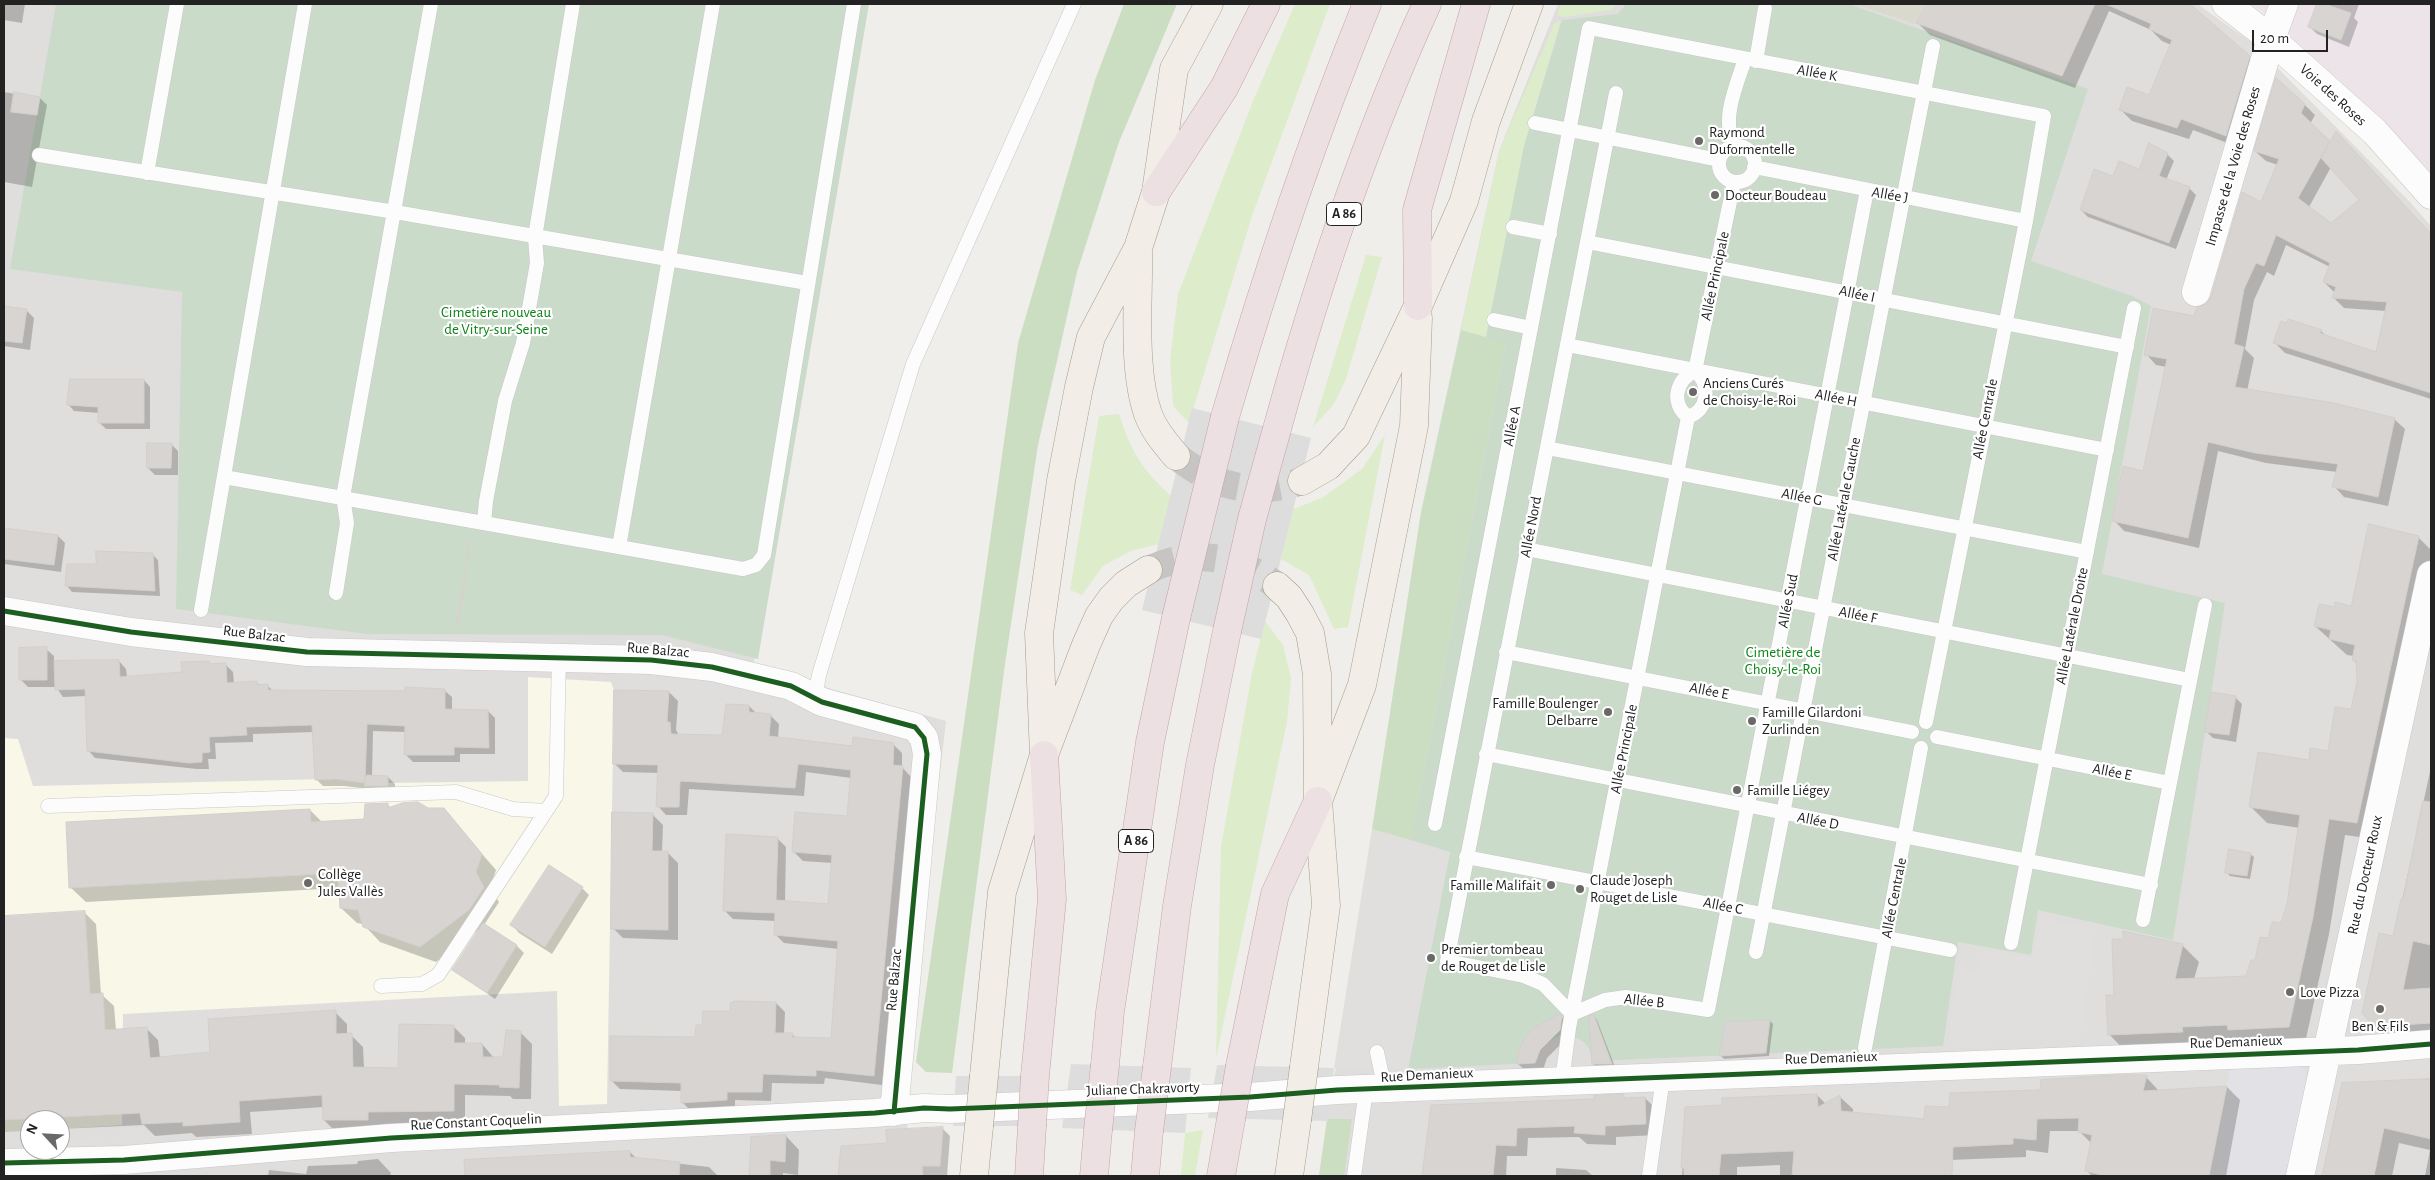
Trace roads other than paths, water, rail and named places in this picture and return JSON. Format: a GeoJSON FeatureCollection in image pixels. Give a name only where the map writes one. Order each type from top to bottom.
{"type":"FeatureCollection","features":[{"type":"Feature","properties":{"kind":"highway"},"geometry":{"type":"LineString","coordinates":[[1156,192],[1224,88],[1266,4]]}},
{"type":"Feature","properties":{"kind":"highway","name":"A 86"},"geometry":{"type":"LineString","coordinates":[[1094,1176],[1110,1012],[1150,742],[1176,618],[1225,417],[1272,258],[1326,104],[1367,4]]}},
{"type":"Feature","properties":{"kind":"highway","name":"A 86"},"geometry":{"type":"LineString","coordinates":[[1145,1176],[1177,906],[1200,765],[1252,519],[1276,429],[1322,280],[1395,74],[1427,4]]}},
{"type":"Feature","properties":{"kind":"highway"},"geometry":{"type":"LineString","coordinates":[[1418,306],[1417,210],[1476,4]]}},
{"type":"Feature","properties":{"kind":"highway"},"geometry":{"type":"LineString","coordinates":[[1029,1176],[1035,1076],[1052,900],[1044,755]]}},
{"type":"Feature","properties":{"kind":"highway"},"geometry":{"type":"LineString","coordinates":[[1221,1176],[1240,1066],[1275,894],[1318,801]]}},
{"type":"Feature","properties":{"kind":"main road"},"geometry":{"type":"LineString","coordinates":[[1044,755],[1039,633],[1061,481],[1079,387],[1091,338],[1138,248],[1156,192],[1174,70],[1209,4]]}},
{"type":"Feature","properties":{"kind":"main road"},"geometry":{"type":"LineString","coordinates":[[1302,482],[1328,466],[1356,436],[1418,306],[1464,201],[1486,121],[1529,4]]}},
{"type":"Feature","properties":{"kind":"main road"},"geometry":{"type":"LineString","coordinates":[[1138,248],[1139,366],[1143,394],[1149,415],[1160,437],[1176,456]]}},
{"type":"Feature","properties":{"kind":"main road"},"geometry":{"type":"LineString","coordinates":[[1318,801],[1364,676],[1414,426],[1418,306]]}},
{"type":"Feature","properties":{"kind":"main road"},"geometry":{"type":"LineString","coordinates":[[974,1176],[1002,892],[1044,755],[1099,616],[1111,599],[1126,584],[1148,570]]}},
{"type":"Feature","properties":{"kind":"main road"},"geometry":{"type":"LineString","coordinates":[[1277,586],[1289,597],[1300,614],[1310,633],[1314,651],[1317,674],[1318,801],[1326,905],[1289,1176]]}},
{"type":"Feature","properties":{"kind":"street","name":"Voie des Roses"},"geometry":{"type":"LineString","coordinates":[[2226,4],[2270,39],[2375,132],[2431,195]]}},
{"type":"Feature","properties":{"kind":"street","name":"Impasse de la Voie des Roses"},"geometry":{"type":"LineString","coordinates":[[2196,292],[2270,39],[2284,4]]}},
{"type":"Feature","properties":{"kind":"street","name":"Rue du Docteur Roux"},"geometry":{"type":"LineString","coordinates":[[2300,1176],[2431,575]]}},
{"type":"Feature","properties":{"kind":"street","name":"Rue Balzac"},"geometry":{"type":"LineString","coordinates":[[4,611],[131,632],[307,652],[651,660],[712,667],[791,686],[815,698],[915,727],[924,738],[928,754],[894,1112]]}},
{"type":"Feature","properties":{"kind":"street","name":"Rue Demanieux"},"geometry":{"type":"LineString","coordinates":[[1337,1090],[1378,1090],[2431,1044]]}},
{"type":"Feature","properties":{"kind":"street","name":"Juliane Chakravorty"},"geometry":{"type":"LineString","coordinates":[[950,1109],[1250,1098],[1337,1090]]}},
{"type":"Feature","properties":{"kind":"street","name":"Rue Constant Coquelin"},"geometry":{"type":"LineString","coordinates":[[4,1163],[124,1160],[391,1138],[894,1112],[924,1108],[950,1109]]}},
{"type":"Feature","properties":{"kind":"lane"},"geometry":{"type":"LineString","coordinates":[[147,173],[176,4]]}},
{"type":"Feature","properties":{"kind":"lane"},"geometry":{"type":"LineString","coordinates":[[201,610],[304,4]]}},
{"type":"Feature","properties":{"kind":"lane"},"geometry":{"type":"LineString","coordinates":[[336,593],[347,523],[343,497],[431,4]]}},
{"type":"Feature","properties":{"kind":"lane"},"geometry":{"type":"LineString","coordinates":[[479,522],[486,501],[505,401],[523,344],[537,263],[535,237],[574,4]]}},
{"type":"Feature","properties":{"kind":"lane"},"geometry":{"type":"LineString","coordinates":[[618,548],[713,4]]}},
{"type":"Feature","properties":{"kind":"lane"},"geometry":{"type":"LineString","coordinates":[[224,477],[618,548],[743,568],[756,565],[764,555],[854,4]]}},
{"type":"Feature","properties":{"kind":"lane"},"geometry":{"type":"LineString","coordinates":[[815,698],[819,674],[913,364],[1074,4]]}},
{"type":"Feature","properties":{"kind":"lane"},"geometry":{"type":"LineString","coordinates":[[1734,146],[1729,136],[1728,123],[1750,61],[1765,8]]}},
{"type":"Feature","properties":{"kind":"lane","name":"Allée K"},"geometry":{"type":"LineString","coordinates":[[1589,28],[1750,61],[2044,116]]}},
{"type":"Feature","properties":{"kind":"lane","name":"Allée A"},"geometry":{"type":"LineString","coordinates":[[1435,824],[1589,28]]}},
{"type":"Feature","properties":{"kind":"lane","name":"Allée Latérale Gauche"},"geometry":{"type":"LineString","coordinates":[[1756,952],[1933,46]]}},
{"type":"Feature","properties":{"kind":"lane","name":"Allée Nord"},"geometry":{"type":"LineString","coordinates":[[1572,1014],[1543,984],[1524,976],[1447,961],[1616,93]]}},
{"type":"Feature","properties":{"kind":"lane","name":"Allée Centrale"},"geometry":{"type":"LineString","coordinates":[[1926,722],[2004,322],[2026,221],[2044,116]]}},
{"type":"Feature","properties":{"kind":"lane"},"geometry":{"type":"LineString","coordinates":[[1535,123],[1719,160]]}},
{"type":"Feature","properties":{"kind":"lane"},"geometry":{"type":"LineString","coordinates":[[1734,146],[1740,146],[1753,156],[1754,167],[1745,180],[1734,182],[1724,176],[1719,166],[1719,160],[1724,151],[1734,146]]}},
{"type":"Feature","properties":{"kind":"lane"},"geometry":{"type":"LineString","coordinates":[[39,154],[394,212],[807,283]]}},
{"type":"Feature","properties":{"kind":"lane","name":"Allée J"},"geometry":{"type":"LineString","coordinates":[[1754,167],[2026,221]]}},
{"type":"Feature","properties":{"kind":"lane","name":"Allée Principale"},"geometry":{"type":"LineString","coordinates":[[1562,1081],[1572,1014],[1688,417],[1677,402],[1678,392],[1684,378],[1695,370],[1734,182]]}},
{"type":"Feature","properties":{"kind":"lane","name":"Allée Sud"},"geometry":{"type":"LineString","coordinates":[[1708,1010],[1867,190]]}},
{"type":"Feature","properties":{"kind":"lane"},"geometry":{"type":"LineString","coordinates":[[1513,227],[1550,234]]}},
{"type":"Feature","properties":{"kind":"lane","name":"Allée I"},"geometry":{"type":"LineString","coordinates":[[1586,242],[2127,347]]}},
{"type":"Feature","properties":{"kind":"lane","name":"Allée Latérale Droite"},"geometry":{"type":"LineString","coordinates":[[2011,943],[2134,308]]}},
{"type":"Feature","properties":{"kind":"lane"},"geometry":{"type":"LineString","coordinates":[[1494,320],[1532,328]]}},
{"type":"Feature","properties":{"kind":"lane","name":"Allée H"},"geometry":{"type":"LineString","coordinates":[[1566,345],[2106,450]]}},
{"type":"Feature","properties":{"kind":"lane","name":"Allée Principale"},"geometry":{"type":"LineString","coordinates":[[1688,417],[1697,412],[1701,406],[1706,388],[1701,376],[1695,370]]}},
{"type":"Feature","properties":{"kind":"lane","name":"Allée G"},"geometry":{"type":"LineString","coordinates":[[1546,448],[1964,530],[2087,552]]}},
{"type":"Feature","properties":{"kind":"lane","name":"Allée F"},"geometry":{"type":"LineString","coordinates":[[1526,549],[2190,680]]}},
{"type":"Feature","properties":{"kind":"lane"},"geometry":{"type":"LineString","coordinates":[[2143,920],[2205,605]]}},
{"type":"Feature","properties":{"kind":"lane","name":"Allée E"},"geometry":{"type":"LineString","coordinates":[[1506,652],[1912,732]]}},
{"type":"Feature","properties":{"kind":"lane"},"geometry":{"type":"LineString","coordinates":[[381,986],[422,984],[438,975],[556,796],[559,657]]}},
{"type":"Feature","properties":{"kind":"lane"},"geometry":{"type":"LineString","coordinates":[[1926,722],[1936,729],[1937,737],[1933,745],[1921,748],[1912,740],[1912,732],[1915,726],[1926,722]]}},
{"type":"Feature","properties":{"kind":"lane","name":"Allée E"},"geometry":{"type":"LineString","coordinates":[[1937,737],[2170,783]]}},
{"type":"Feature","properties":{"kind":"lane","name":"Allée Centrale"},"geometry":{"type":"LineString","coordinates":[[1865,1048],[1906,838],[1921,748]]}},
{"type":"Feature","properties":{"kind":"lane","name":"Allée D"},"geometry":{"type":"LineString","coordinates":[[1486,754],[2151,885]]}},
{"type":"Feature","properties":{"kind":"lane"},"geometry":{"type":"LineString","coordinates":[[48,806],[456,792],[513,808],[546,811]]}},
{"type":"Feature","properties":{"kind":"lane","name":"Allée C"},"geometry":{"type":"LineString","coordinates":[[1466,857],[1950,950]]}},
{"type":"Feature","properties":{"kind":"lane","name":"Allée B"},"geometry":{"type":"LineString","coordinates":[[1572,1014],[1605,1000],[1626,997],[1708,1010]]}},
{"type":"Feature","properties":{"kind":"lane"},"geometry":{"type":"LineString","coordinates":[[1354,1176],[1378,1090],[1381,1071],[1377,1052]]}},
{"type":"Feature","properties":{"kind":"lane"},"geometry":{"type":"LineString","coordinates":[[1649,1176],[1663,1078]]}},
{"type":"Feature","properties":{"kind":"tunnel"},"geometry":{"type":"LineString","coordinates":[[1176,456],[1206,475],[1220,482],[1235,486],[1267,488],[1302,481]]}},
{"type":"Feature","properties":{"kind":"tunnel"},"geometry":{"type":"LineString","coordinates":[[1148,570],[1182,559],[1215,558],[1246,567],[1277,586]]}},
{"type":"Feature","properties":{"kind":"place","name":"Raymond Duformentelle"},"geometry":{"type":"Point","coordinates":[1699,141]}},
{"type":"Feature","properties":{"kind":"place","name":"Docteur Boudeau"},"geometry":{"type":"Point","coordinates":[1715,195]}},
{"type":"Feature","properties":{"kind":"place","name":"Anciens Curés de Choisy-le-Roi"},"geometry":{"type":"Point","coordinates":[1693,392]}},
{"type":"Feature","properties":{"kind":"place","name":"Famille Boulenger Delbarre"},"geometry":{"type":"Point","coordinates":[1608,712]}},
{"type":"Feature","properties":{"kind":"place","name":"Famille Gilardoni Zurlinden"},"geometry":{"type":"Point","coordinates":[1752,721]}},
{"type":"Feature","properties":{"kind":"place","name":"Famille Liégey"},"geometry":{"type":"Point","coordinates":[1737,790]}},
{"type":"Feature","properties":{"kind":"place","name":"Collège Jules Vallès"},"geometry":{"type":"Point","coordinates":[308,883]}},
{"type":"Feature","properties":{"kind":"place","name":"Famille Malifait"},"geometry":{"type":"Point","coordinates":[1551,885]}},
{"type":"Feature","properties":{"kind":"place","name":"Claude Joseph Rouget de Lisle"},"geometry":{"type":"Point","coordinates":[1580,889]}},
{"type":"Feature","properties":{"kind":"place","name":"Premier tombeau de Rouget de Lisle"},"geometry":{"type":"Point","coordinates":[1431,958]}},
{"type":"Feature","properties":{"kind":"place","name":"Love Pizza"},"geometry":{"type":"Point","coordinates":[2290,992]}},
{"type":"Feature","properties":{"kind":"place","name":"Ben & Fils"},"geometry":{"type":"Point","coordinates":[2380,1009]}},
{"type":"Feature","properties":{"kind":"park label","name":"Cimetière nouveau de Vitry-sur-Seine"},"geometry":{"type":"Point","coordinates":[496,320]}},
{"type":"Feature","properties":{"kind":"park label","name":"Cimetière de Choisy-le-Roi"},"geometry":{"type":"Point","coordinates":[1783,660]}}]}
